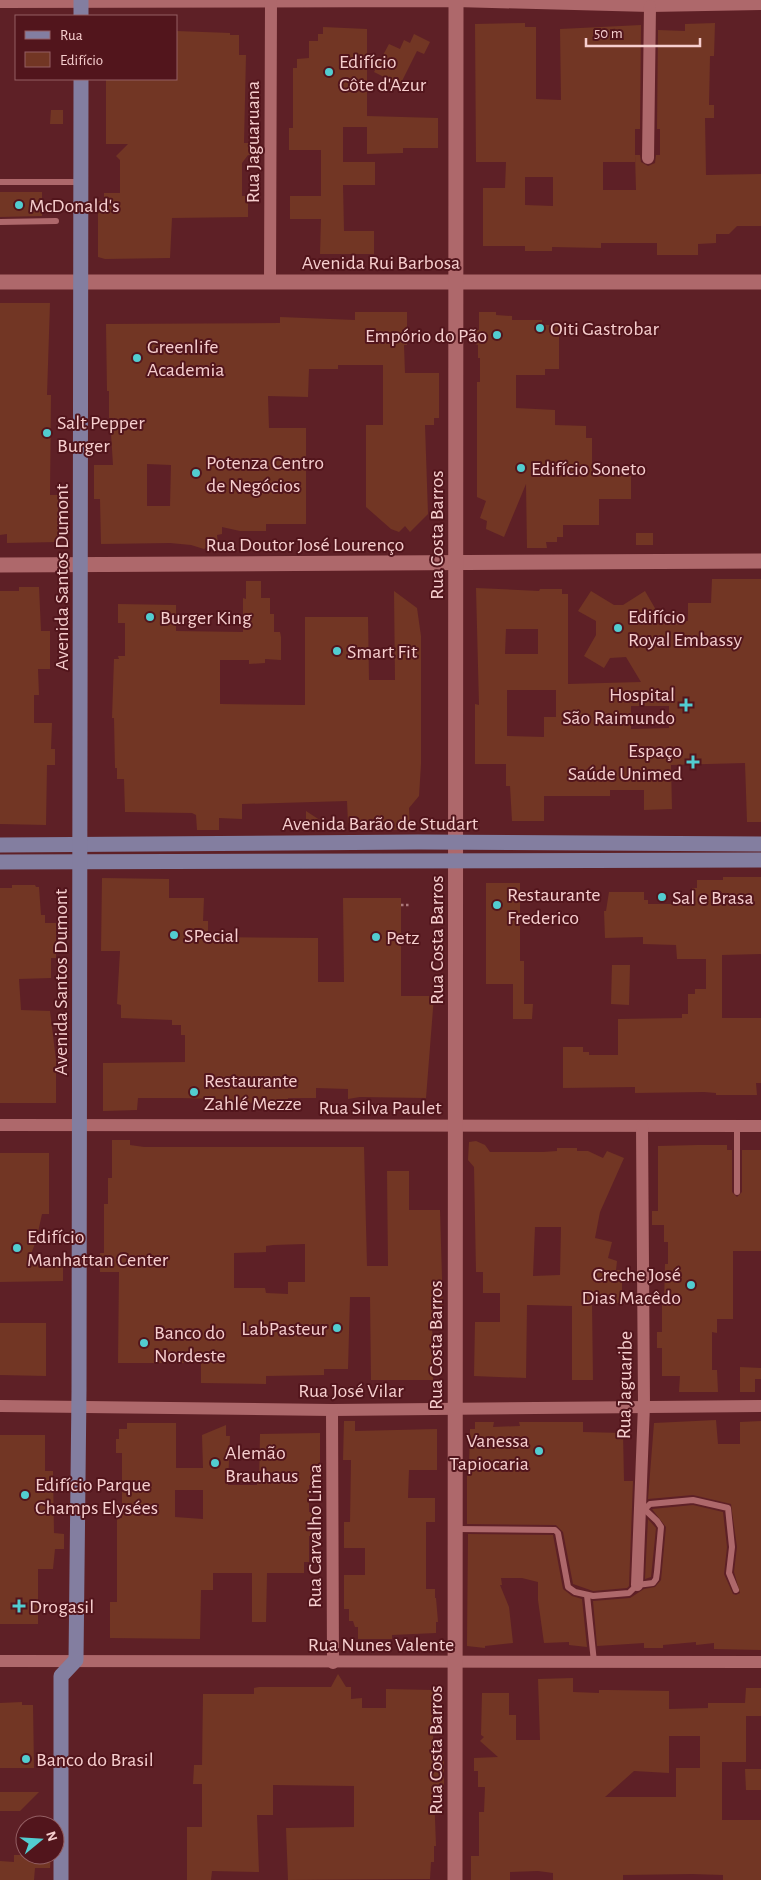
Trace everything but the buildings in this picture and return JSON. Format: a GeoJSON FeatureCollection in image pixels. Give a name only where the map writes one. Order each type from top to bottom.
{"type":"FeatureCollection","features":[{"type":"Feature","properties":{"kind":"main road","name":"Avenida Santos Dumont"},"geometry":{"type":"LineString","coordinates":[[76,1660],[79,1406],[81,80]]}},
{"type":"Feature","properties":{"kind":"main road","name":"Avenida Barão de Studart"},"geometry":{"type":"LineString","coordinates":[[0,844],[456,842],[761,844]]}},
{"type":"Feature","properties":{"kind":"main road","name":"Avenida Barão de Studart"},"geometry":{"type":"LineString","coordinates":[[0,862],[761,860]]}},
{"type":"Feature","properties":{"kind":"main road"},"geometry":{"type":"LineString","coordinates":[[61,1880],[61,1676],[76,1660]]}},
{"type":"Feature","properties":{"kind":"street"},"geometry":{"type":"LineString","coordinates":[[0,2],[81,6],[456,1],[650,6],[761,4]]}},
{"type":"Feature","properties":{"kind":"street","name":"Rua Costa Barros"},"geometry":{"type":"LineString","coordinates":[[455,1880],[456,1]]}},
{"type":"Feature","properties":{"kind":"street","name":"Rua Jaguaruana"},"geometry":{"type":"LineString","coordinates":[[270,281],[272,3]]}},
{"type":"Feature","properties":{"kind":"street"},"geometry":{"type":"LineString","coordinates":[[648,158],[650,6]]}},
{"type":"Feature","properties":{"kind":"street","name":"Avenida Rui Barbosa"},"geometry":{"type":"LineString","coordinates":[[0,282],[761,282]]}},
{"type":"Feature","properties":{"kind":"street","name":"Rua Doutor José Lourenço"},"geometry":{"type":"LineString","coordinates":[[0,565],[761,561]]}},
{"type":"Feature","properties":{"kind":"street","name":"Rua Silva Paulet"},"geometry":{"type":"LineString","coordinates":[[0,1125],[761,1126]]}},
{"type":"Feature","properties":{"kind":"street","name":"Rua Jaguaribe"},"geometry":{"type":"LineString","coordinates":[[637,1585],[643,1506],[642,1126]]}},
{"type":"Feature","properties":{"kind":"street","name":"Rua José Vilar"},"geometry":{"type":"LineString","coordinates":[[0,1406],[332,1410],[644,1405],[761,1406]]}},
{"type":"Feature","properties":{"kind":"street","name":"Rua Carvalho Lima"},"geometry":{"type":"LineString","coordinates":[[332,1410],[333,1663]]}},
{"type":"Feature","properties":{"kind":"street","name":"Rua Nunes Valente"},"geometry":{"type":"LineString","coordinates":[[0,1661],[333,1663],[761,1662]]}},
{"type":"Feature","properties":{"kind":"lane"},"geometry":{"type":"LineString","coordinates":[[0,182],[81,182]]}},
{"type":"Feature","properties":{"kind":"lane"},"geometry":{"type":"LineString","coordinates":[[0,222],[56,221]]}},
{"type":"Feature","properties":{"kind":"lane"},"geometry":{"type":"LineString","coordinates":[[737,1126],[737,1192]]}},
{"type":"Feature","properties":{"kind":"lane"},"geometry":{"type":"LineString","coordinates":[[455,1529],[555,1530],[558,1533],[568,1587],[587,1595],[629,1593],[637,1585],[653,1582],[656,1579],[661,1527],[643,1506],[693,1500],[728,1508],[732,1547],[729,1573],[736,1590]]}},
{"type":"Feature","properties":{"kind":"lane"},"geometry":{"type":"LineString","coordinates":[[587,1595],[594,1662]]}},
{"type":"Feature","properties":{"kind":"path"},"geometry":{"type":"LineString","coordinates":[[401,905],[409,905]]}},
{"type":"Feature","properties":{"kind":"place","name":"Edifício Côte d'Azur"},"geometry":{"type":"Point","coordinates":[329,72]}},
{"type":"Feature","properties":{"kind":"place","name":"McDonald's"},"geometry":{"type":"Point","coordinates":[19,205]}},
{"type":"Feature","properties":{"kind":"place","name":"Oiti Gastrobar"},"geometry":{"type":"Point","coordinates":[540,328]}},
{"type":"Feature","properties":{"kind":"place","name":"Empório do Pão"},"geometry":{"type":"Point","coordinates":[497,335]}},
{"type":"Feature","properties":{"kind":"place","name":"Greenlife Academia"},"geometry":{"type":"Point","coordinates":[137,358]}},
{"type":"Feature","properties":{"kind":"place","name":"Salt Pepper Burger"},"geometry":{"type":"Point","coordinates":[47,433]}},
{"type":"Feature","properties":{"kind":"place","name":"Edifício Soneto"},"geometry":{"type":"Point","coordinates":[521,468]}},
{"type":"Feature","properties":{"kind":"place","name":"Potenza Centro de Negócios"},"geometry":{"type":"Point","coordinates":[196,473]}},
{"type":"Feature","properties":{"kind":"place","name":"Burger King"},"geometry":{"type":"Point","coordinates":[150,617]}},
{"type":"Feature","properties":{"kind":"place","name":"Edifício Royal Embassy"},"geometry":{"type":"Point","coordinates":[618,628]}},
{"type":"Feature","properties":{"kind":"place","name":"Smart Fit"},"geometry":{"type":"Point","coordinates":[337,651]}},
{"type":"Feature","properties":{"kind":"place","name":"Hospital São Raimundo"},"geometry":{"type":"Point","coordinates":[686,705]}},
{"type":"Feature","properties":{"kind":"place","name":"Espaço Saúde Unimed"},"geometry":{"type":"Point","coordinates":[693,762]}},
{"type":"Feature","properties":{"kind":"place","name":"Sal e Brasa"},"geometry":{"type":"Point","coordinates":[662,897]}},
{"type":"Feature","properties":{"kind":"place","name":"Restaurante Frederico"},"geometry":{"type":"Point","coordinates":[497,905]}},
{"type":"Feature","properties":{"kind":"place","name":"SPecial"},"geometry":{"type":"Point","coordinates":[174,935]}},
{"type":"Feature","properties":{"kind":"place","name":"Petz"},"geometry":{"type":"Point","coordinates":[376,937]}},
{"type":"Feature","properties":{"kind":"place","name":"Restaurante Zahlé Mezze"},"geometry":{"type":"Point","coordinates":[194,1092]}},
{"type":"Feature","properties":{"kind":"place","name":"Edifício Manhattan Center"},"geometry":{"type":"Point","coordinates":[17,1248]}},
{"type":"Feature","properties":{"kind":"place","name":"Creche José Dias Macêdo"},"geometry":{"type":"Point","coordinates":[691,1285]}},
{"type":"Feature","properties":{"kind":"place","name":"LabPasteur"},"geometry":{"type":"Point","coordinates":[337,1328]}},
{"type":"Feature","properties":{"kind":"place","name":"Banco do Nordeste"},"geometry":{"type":"Point","coordinates":[144,1343]}},
{"type":"Feature","properties":{"kind":"place","name":"Vanessa Tapiocaria"},"geometry":{"type":"Point","coordinates":[539,1451]}},
{"type":"Feature","properties":{"kind":"place","name":"Alemão Brauhaus"},"geometry":{"type":"Point","coordinates":[215,1463]}},
{"type":"Feature","properties":{"kind":"place","name":"Edifício Parque Champs Elysées"},"geometry":{"type":"Point","coordinates":[25,1495]}},
{"type":"Feature","properties":{"kind":"place","name":"Drogasil"},"geometry":{"type":"Point","coordinates":[19,1606]}},
{"type":"Feature","properties":{"kind":"place","name":"Banco do Brasil"},"geometry":{"type":"Point","coordinates":[26,1759]}}]}
